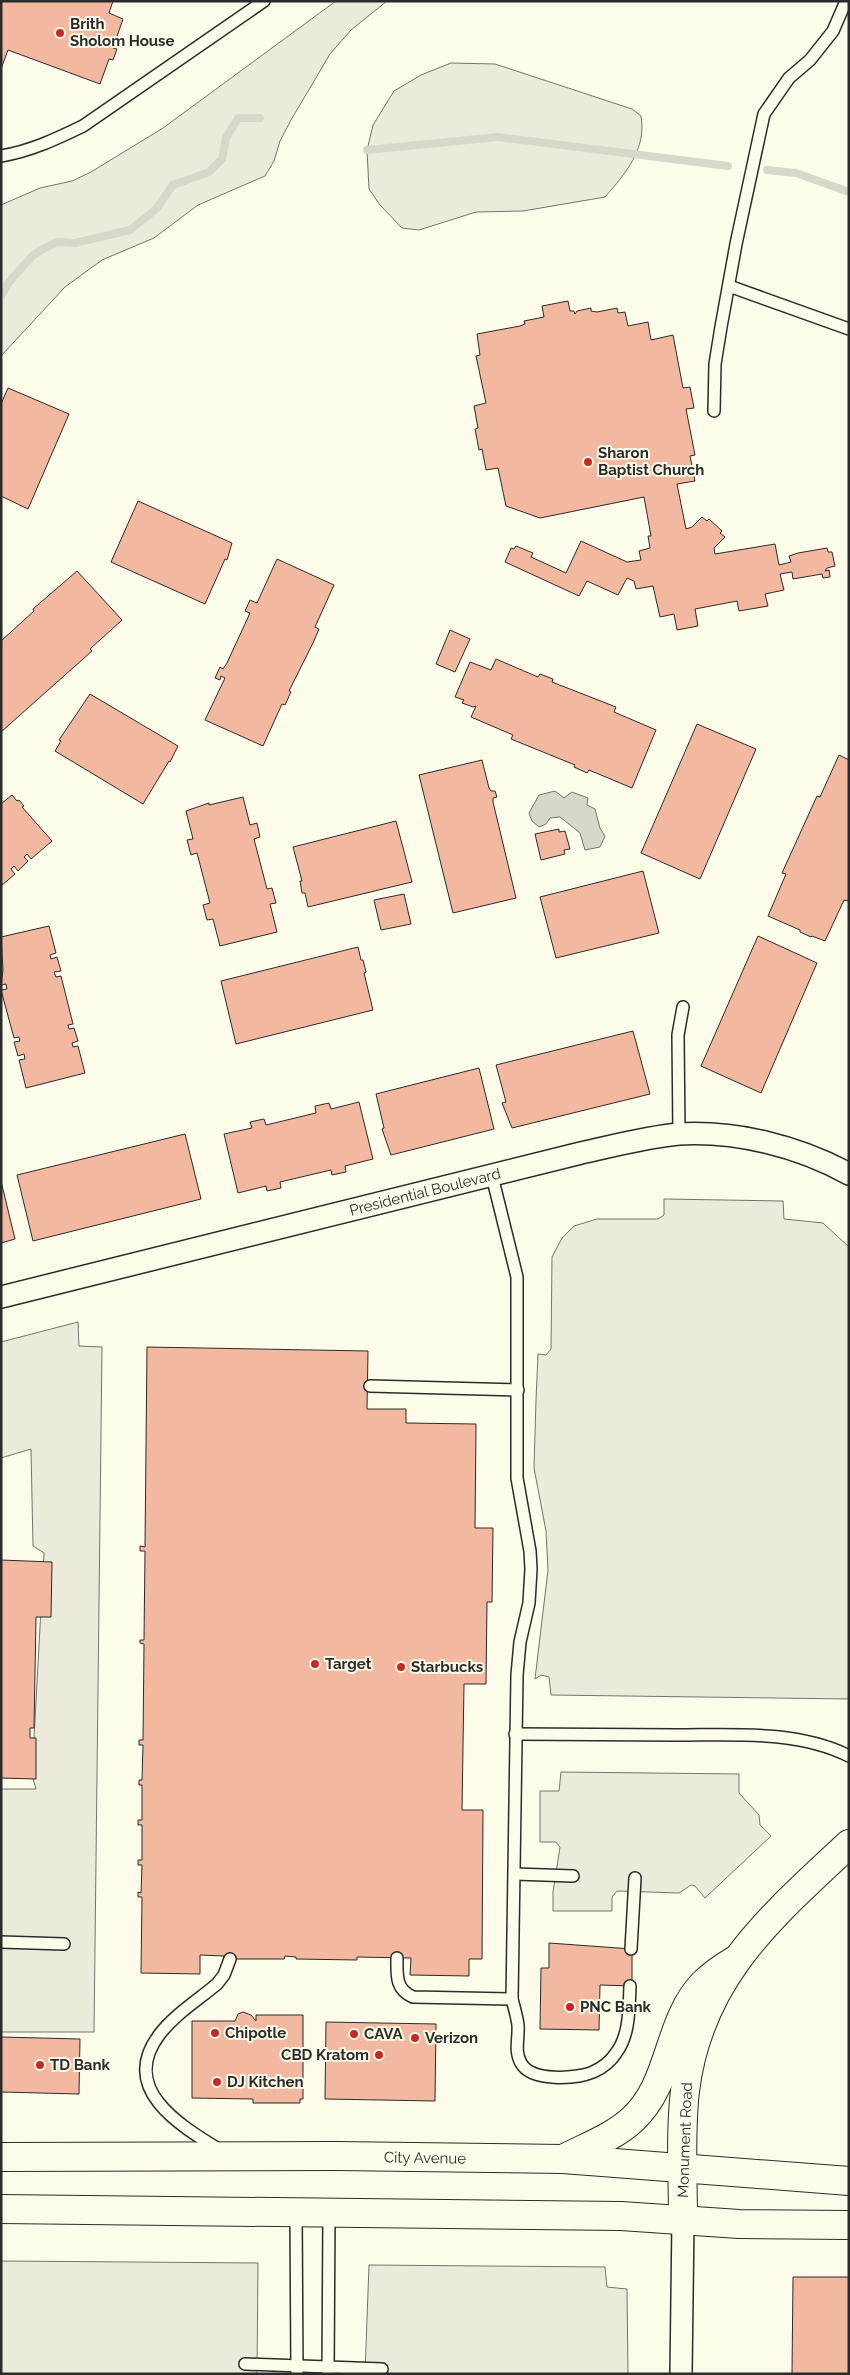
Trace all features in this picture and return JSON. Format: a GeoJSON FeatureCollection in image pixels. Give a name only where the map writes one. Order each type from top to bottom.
{"type":"FeatureCollection","features":[{"type":"Feature","properties":{"kind":"main road","name":"Monument Road"},"geometry":{"type":"LineString","coordinates":[[683,2220],[685,2099],[691,2057],[708,2007],[737,1959],[765,1924],[849,1844]]}},
{"type":"Feature","properties":{"kind":"main road"},"geometry":{"type":"LineString","coordinates":[[564,2159],[616,2131],[637,2115],[659,2081],[678,2029],[690,2003],[702,1984],[737,1959]]}},
{"type":"Feature","properties":{"kind":"main road","name":"City Avenue"},"geometry":{"type":"LineString","coordinates":[[1,2156],[564,2159],[849,2181]]}},
{"type":"Feature","properties":{"kind":"main road"},"geometry":{"type":"LineString","coordinates":[[1,2209],[621,2216],[739,2224],[849,2225]]}},
{"type":"Feature","properties":{"kind":"street","name":"Presidential Boulevard"},"geometry":{"type":"LineString","coordinates":[[1,1297],[627,1143],[679,1134],[706,1134],[760,1141],[815,1157],[849,1174]]}},
{"type":"Feature","properties":{"kind":"street","name":"Monument Road"},"geometry":{"type":"LineString","coordinates":[[681,2374],[683,2220]]}},
{"type":"Feature","properties":{"kind":"lane"},"geometry":{"type":"LineString","coordinates":[[1,156],[20,153],[50,142],[83,126],[264,1]]}},
{"type":"Feature","properties":{"kind":"lane"},"geometry":{"type":"LineString","coordinates":[[714,411],[715,364],[736,244],[764,114],[789,78],[810,60],[833,31],[846,1]]}},
{"type":"Feature","properties":{"kind":"lane"},"geometry":{"type":"LineString","coordinates":[[729,286],[849,329]]}},
{"type":"Feature","properties":{"kind":"lane"},"geometry":{"type":"LineString","coordinates":[[679,1134],[678,1035],[683,1006]]}},
{"type":"Feature","properties":{"kind":"lane"},"geometry":{"type":"LineString","coordinates":[[492,1176],[517,1277],[517,1478],[530,1551],[531,1589],[518,1660],[515,1734],[515,1874],[512,1999],[518,2025],[518,2056],[521,2065],[538,2075],[569,2076],[590,2073],[599,2069],[617,2052],[624,2039],[630,1986]]}},
{"type":"Feature","properties":{"kind":"lane"},"geometry":{"type":"LineString","coordinates":[[370,1386],[518,1390]]}},
{"type":"Feature","properties":{"kind":"lane"},"geometry":{"type":"LineString","coordinates":[[515,1734],[732,1735],[785,1738],[814,1742],[849,1756]]}},
{"type":"Feature","properties":{"kind":"lane"},"geometry":{"type":"LineString","coordinates":[[515,1874],[573,1876]]}},
{"type":"Feature","properties":{"kind":"lane"},"geometry":{"type":"LineString","coordinates":[[631,1949],[635,1878]]}},
{"type":"Feature","properties":{"kind":"lane"},"geometry":{"type":"LineString","coordinates":[[1,1942],[64,1944]]}},
{"type":"Feature","properties":{"kind":"lane"},"geometry":{"type":"LineString","coordinates":[[397,1958],[399,1984],[406,1994],[413,1997],[512,1999]]}},
{"type":"Feature","properties":{"kind":"lane"},"geometry":{"type":"LineString","coordinates":[[230,1959],[224,1975],[217,1984],[160,2034],[150,2050],[145,2069],[148,2088],[157,2103],[188,2129],[230,2156]]}},
{"type":"Feature","properties":{"kind":"lane"},"geometry":{"type":"LineString","coordinates":[[296,2212],[297,2370]]}},
{"type":"Feature","properties":{"kind":"lane"},"geometry":{"type":"LineString","coordinates":[[328,2371],[329,2213]]}},
{"type":"Feature","properties":{"kind":"lane"},"geometry":{"type":"LineString","coordinates":[[246,2364],[297,2370],[382,2369]]}},
{"type":"Feature","properties":{"kind":"shaded area"},"geometry":{"type":"Polygon","coordinates":[[[336,1],[387,1],[351,30],[330,54],[291,120],[280,141],[274,161],[265,176],[198,205],[154,238],[102,260],[65,287],[1,356],[1,205],[40,188],[72,181],[91,172],[163,128],[336,1]]]}},
{"type":"Feature","properties":{"kind":"shaded area"},"geometry":{"type":"Polygon","coordinates":[[[451,63],[495,64],[632,109],[641,116],[642,128],[638,150],[627,170],[605,197],[523,211],[476,212],[419,230],[402,228],[380,205],[369,189],[367,150],[373,125],[394,91],[421,75],[451,63]]]}},
{"type":"Feature","properties":{"kind":"shaded area"},"geometry":{"type":"Polygon","coordinates":[[[555,791],[564,798],[572,792],[588,798],[587,805],[595,809],[600,828],[605,836],[600,847],[585,850],[580,833],[560,817],[550,818],[546,824],[539,827],[532,821],[529,813],[539,795],[555,791]]]}},
{"type":"Feature","properties":{"kind":"shaded area"},"geometry":{"type":"Polygon","coordinates":[[[664,1199],[783,1201],[784,1219],[823,1223],[849,1247],[849,1699],[551,1695],[549,1677],[541,1675],[535,1679],[548,1570],[546,1531],[534,1468],[536,1400],[538,1354],[546,1355],[551,1349],[552,1257],[562,1238],[574,1226],[597,1219],[658,1219],[664,1215],[664,1199]]]}},
{"type":"Feature","properties":{"kind":"shaded area"},"geometry":{"type":"Polygon","coordinates":[[[78,1322],[79,1346],[102,1347],[94,2032],[1,2032],[1,1789],[36,1789],[32,1775],[44,1553],[33,1546],[31,1449],[1,1458],[1,1342],[78,1322]]]}},
{"type":"Feature","properties":{"kind":"shaded area"},"geometry":{"type":"Polygon","coordinates":[[[561,1772],[739,1774],[739,1793],[759,1815],[760,1825],[771,1836],[705,1898],[695,1886],[691,1885],[679,1893],[617,1891],[612,1897],[612,1911],[553,1911],[553,1892],[560,1847],[556,1842],[540,1842],[540,1791],[559,1791],[561,1772]]]}},
{"type":"Feature","properties":{"kind":"shaded area"},"geometry":{"type":"Polygon","coordinates":[[[1,2261],[258,2263],[257,2374],[1,2374],[1,2261]]]}},
{"type":"Feature","properties":{"kind":"shaded area"},"geometry":{"type":"Polygon","coordinates":[[[369,2265],[605,2267],[607,2287],[627,2289],[628,2374],[365,2374],[369,2265]]]}},
{"type":"Feature","properties":{"kind":"building","name":"Brith Sholom House"},"geometry":{"type":"Polygon","coordinates":[[[1,1],[113,1],[109,13],[123,19],[113,48],[117,49],[113,60],[109,59],[100,84],[8,50],[1,69],[1,1]]]}},
{"type":"Feature","properties":{"kind":"building","name":"Sharon Baptist Church"},"geometry":{"type":"Polygon","coordinates":[[[568,301],[570,311],[574,311],[575,314],[577,311],[591,308],[591,311],[597,312],[617,308],[618,313],[625,312],[628,326],[648,322],[651,340],[673,335],[683,388],[690,387],[694,408],[686,409],[695,455],[690,456],[695,481],[677,484],[686,529],[692,527],[702,517],[707,521],[709,519],[722,531],[720,533],[725,537],[714,548],[715,554],[775,544],[779,565],[791,562],[789,556],[827,548],[828,552],[832,552],[835,566],[827,568],[825,571],[829,570],[830,577],[823,578],[822,574],[793,579],[792,572],[780,574],[784,590],[765,594],[768,606],[739,611],[737,601],[695,609],[698,626],[677,630],[674,614],[660,617],[653,586],[636,589],[634,581],[627,578],[618,595],[587,581],[579,596],[505,562],[511,548],[514,549],[516,546],[533,553],[531,557],[566,573],[581,541],[627,562],[641,560],[639,551],[650,548],[648,536],[651,536],[644,497],[540,518],[506,506],[498,468],[486,470],[482,449],[479,450],[475,429],[478,428],[474,406],[486,403],[476,356],[480,355],[477,334],[520,326],[525,324],[524,321],[544,317],[542,306],[568,301]]]}},
{"type":"Feature","properties":{"kind":"building"},"geometry":{"type":"Polygon","coordinates":[[[8,388],[69,414],[28,509],[1,496],[1,404],[8,388]]]}},
{"type":"Feature","properties":{"kind":"building"},"geometry":{"type":"Polygon","coordinates":[[[138,501],[232,543],[227,560],[225,559],[205,604],[111,562],[138,501]]]}},
{"type":"Feature","properties":{"kind":"building"},"geometry":{"type":"Polygon","coordinates":[[[277,559],[334,585],[315,627],[319,629],[313,643],[289,691],[291,692],[285,705],[282,704],[263,746],[205,720],[225,678],[221,676],[220,680],[215,678],[220,667],[223,669],[227,663],[250,613],[245,611],[250,600],[257,603],[277,559]]]}},
{"type":"Feature","properties":{"kind":"building"},"geometry":{"type":"Polygon","coordinates":[[[77,571],[122,620],[90,649],[92,651],[1,732],[1,641],[34,611],[33,609],[77,571]]]}},
{"type":"Feature","properties":{"kind":"building"},"geometry":{"type":"Polygon","coordinates":[[[450,630],[470,639],[455,672],[436,664],[450,630]]]}},
{"type":"Feature","properties":{"kind":"building"},"geometry":{"type":"Polygon","coordinates":[[[496,659],[538,677],[540,674],[553,679],[552,682],[616,707],[614,712],[656,730],[632,788],[589,770],[587,773],[574,767],[575,765],[511,739],[513,735],[471,717],[476,706],[473,707],[462,703],[464,700],[455,697],[470,662],[491,670],[496,659]]]}},
{"type":"Feature","properties":{"kind":"building"},"geometry":{"type":"Polygon","coordinates":[[[90,694],[178,746],[143,804],[55,751],[61,741],[59,740],[90,694]]]}},
{"type":"Feature","properties":{"kind":"building"},"geometry":{"type":"Polygon","coordinates":[[[697,724],[756,749],[700,879],[641,853],[697,724]]]}},
{"type":"Feature","properties":{"kind":"building"},"geometry":{"type":"Polygon","coordinates":[[[839,755],[849,760],[849,899],[848,901],[844,900],[825,941],[811,937],[768,916],[786,874],[782,873],[817,796],[820,797],[839,755]]]}},
{"type":"Feature","properties":{"kind":"building"},"geometry":{"type":"Polygon","coordinates":[[[482,760],[489,788],[491,791],[495,791],[497,797],[493,798],[493,802],[516,898],[453,913],[419,775],[482,760]]]}},
{"type":"Feature","properties":{"kind":"building"},"geometry":{"type":"Polygon","coordinates":[[[12,795],[17,801],[19,800],[24,806],[22,807],[52,841],[31,859],[27,854],[24,857],[28,861],[18,871],[14,866],[11,869],[15,874],[1,886],[1,804],[12,795]]]}},
{"type":"Feature","properties":{"kind":"building"},"geometry":{"type":"Polygon","coordinates":[[[243,797],[250,825],[257,823],[260,837],[254,839],[267,889],[272,888],[276,903],[270,904],[277,932],[220,946],[213,919],[207,920],[203,905],[210,903],[197,853],[191,855],[187,840],[193,839],[186,811],[209,803],[209,805],[243,797]]]}},
{"type":"Feature","properties":{"kind":"building"},"geometry":{"type":"Polygon","coordinates":[[[396,821],[412,882],[308,907],[305,893],[302,893],[300,881],[302,881],[293,847],[396,821]]]}},
{"type":"Feature","properties":{"kind":"building"},"geometry":{"type":"Polygon","coordinates":[[[559,829],[559,832],[565,831],[570,849],[564,850],[565,854],[541,860],[535,834],[559,829]]]}},
{"type":"Feature","properties":{"kind":"building"},"geometry":{"type":"Polygon","coordinates":[[[643,871],[659,933],[556,958],[540,897],[643,871]]]}},
{"type":"Feature","properties":{"kind":"building"},"geometry":{"type":"Polygon","coordinates":[[[404,894],[411,924],[381,930],[374,900],[404,894]]]}},
{"type":"Feature","properties":{"kind":"building"},"geometry":{"type":"Polygon","coordinates":[[[49,926],[56,953],[50,955],[51,959],[57,957],[61,971],[54,972],[56,977],[61,976],[73,1024],[68,1025],[69,1029],[74,1028],[78,1041],[72,1043],[73,1047],[78,1046],[85,1073],[26,1088],[19,1060],[25,1059],[24,1054],[18,1056],[14,1042],[20,1041],[19,1037],[14,1038],[1,990],[7,989],[6,984],[1,985],[3,970],[1,937],[49,926]]]}},
{"type":"Feature","properties":{"kind":"building"},"geometry":{"type":"Polygon","coordinates":[[[758,936],[817,963],[761,1093],[701,1066],[758,936]]]}},
{"type":"Feature","properties":{"kind":"building"},"geometry":{"type":"Polygon","coordinates":[[[358,947],[366,972],[364,973],[373,1010],[236,1044],[221,981],[358,947]]]}},
{"type":"Feature","properties":{"kind":"building"},"geometry":{"type":"Polygon","coordinates":[[[633,1031],[650,1094],[512,1128],[502,1103],[506,1102],[496,1065],[633,1031]]]}},
{"type":"Feature","properties":{"kind":"building"},"geometry":{"type":"Polygon","coordinates":[[[479,1068],[494,1129],[391,1155],[382,1129],[384,1128],[376,1094],[479,1068]]]}},
{"type":"Feature","properties":{"kind":"building"},"geometry":{"type":"Polygon","coordinates":[[[359,1102],[373,1159],[345,1166],[346,1172],[332,1175],[331,1170],[280,1182],[281,1188],[267,1191],[266,1186],[238,1193],[224,1134],[252,1128],[250,1122],[264,1119],[266,1125],[316,1113],[315,1106],[329,1103],[331,1109],[359,1102]]]}},
{"type":"Feature","properties":{"kind":"building"},"geometry":{"type":"Polygon","coordinates":[[[185,1134],[201,1199],[33,1241],[17,1175],[185,1134]]]}},
{"type":"Feature","properties":{"kind":"building"},"geometry":{"type":"Polygon","coordinates":[[[1,1181],[15,1239],[1,1243],[1,1181]]]}},
{"type":"Feature","properties":{"kind":"building","name":"Target"},"geometry":{"type":"Polygon","coordinates":[[[147,1347],[368,1351],[367,1409],[406,1409],[406,1423],[476,1424],[475,1528],[493,1528],[492,1602],[487,1602],[486,1684],[464,1684],[462,1810],[483,1810],[482,1959],[469,1959],[469,1976],[410,1975],[411,1958],[357,1957],[357,1960],[296,1959],[296,1957],[285,1956],[284,1959],[224,1959],[224,1956],[200,1955],[200,1974],[141,1973],[142,1897],[138,1897],[138,1892],[141,1893],[142,1865],[138,1865],[138,1860],[142,1860],[142,1825],[138,1825],[138,1820],[142,1820],[142,1785],[139,1785],[139,1780],[142,1780],[143,1745],[139,1745],[139,1740],[143,1740],[144,1644],[140,1643],[140,1640],[144,1640],[145,1551],[140,1551],[140,1546],[145,1547],[147,1347]]]}},
{"type":"Feature","properties":{"kind":"building"},"geometry":{"type":"Polygon","coordinates":[[[1,1560],[52,1562],[51,1617],[36,1617],[34,1728],[30,1728],[30,1738],[36,1738],[36,1779],[1,1778],[1,1560]]]}},
{"type":"Feature","properties":{"kind":"building","name":"PNC Bank"},"geometry":{"type":"Polygon","coordinates":[[[549,1943],[632,1949],[632,1986],[600,1985],[599,2030],[540,2029],[541,1968],[549,1968],[549,1943]]]}},
{"type":"Feature","properties":{"kind":"building"},"geometry":{"type":"Polygon","coordinates":[[[243,2012],[251,2015],[256,2021],[256,2015],[303,2015],[303,2099],[300,2099],[300,2103],[253,2103],[253,2099],[192,2098],[192,2021],[235,2021],[238,2014],[243,2012]]]}},
{"type":"Feature","properties":{"kind":"building"},"geometry":{"type":"Polygon","coordinates":[[[326,2022],[436,2024],[435,2101],[325,2099],[326,2022]]]}},
{"type":"Feature","properties":{"kind":"building","name":"TD Bank"},"geometry":{"type":"Polygon","coordinates":[[[1,2037],[80,2039],[79,2094],[1,2092],[1,2037]]]}},
{"type":"Feature","properties":{"kind":"building"},"geometry":{"type":"Polygon","coordinates":[[[793,2277],[849,2277],[849,2374],[792,2374],[793,2277]]]}},
{"type":"Feature","properties":{"kind":"waterway"},"geometry":{"type":"LineString","coordinates":[[1,296],[9,282],[33,255],[56,242],[75,243],[130,230],[156,209],[173,185],[209,172],[222,159],[226,138],[238,118],[260,118]]}},
{"type":"Feature","properties":{"kind":"waterway"},"geometry":{"type":"LineString","coordinates":[[367,150],[498,137],[728,166]]}},
{"type":"Feature","properties":{"kind":"waterway"},"geometry":{"type":"LineString","coordinates":[[767,170],[796,173],[849,192]]}},
{"type":"Feature","properties":{"kind":"place","name":"Brith Sholom House"},"geometry":{"type":"Point","coordinates":[60,33]}},
{"type":"Feature","properties":{"kind":"place","name":"Sharon Baptist Church"},"geometry":{"type":"Point","coordinates":[588,462]}},
{"type":"Feature","properties":{"kind":"place","name":"Target"},"geometry":{"type":"Point","coordinates":[315,1664]}},
{"type":"Feature","properties":{"kind":"place","name":"Starbucks"},"geometry":{"type":"Point","coordinates":[401,1667]}},
{"type":"Feature","properties":{"kind":"place","name":"PNC Bank"},"geometry":{"type":"Point","coordinates":[570,2007]}},
{"type":"Feature","properties":{"kind":"place","name":"Chipotle"},"geometry":{"type":"Point","coordinates":[215,2033]}},
{"type":"Feature","properties":{"kind":"place","name":"CAVA"},"geometry":{"type":"Point","coordinates":[354,2034]}},
{"type":"Feature","properties":{"kind":"place","name":"Verizon"},"geometry":{"type":"Point","coordinates":[415,2038]}},
{"type":"Feature","properties":{"kind":"place","name":"CBD Kratom"},"geometry":{"type":"Point","coordinates":[379,2055]}},
{"type":"Feature","properties":{"kind":"place","name":"TD Bank"},"geometry":{"type":"Point","coordinates":[40,2065]}},
{"type":"Feature","properties":{"kind":"place","name":"DJ Kitchen"},"geometry":{"type":"Point","coordinates":[217,2082]}}]}
